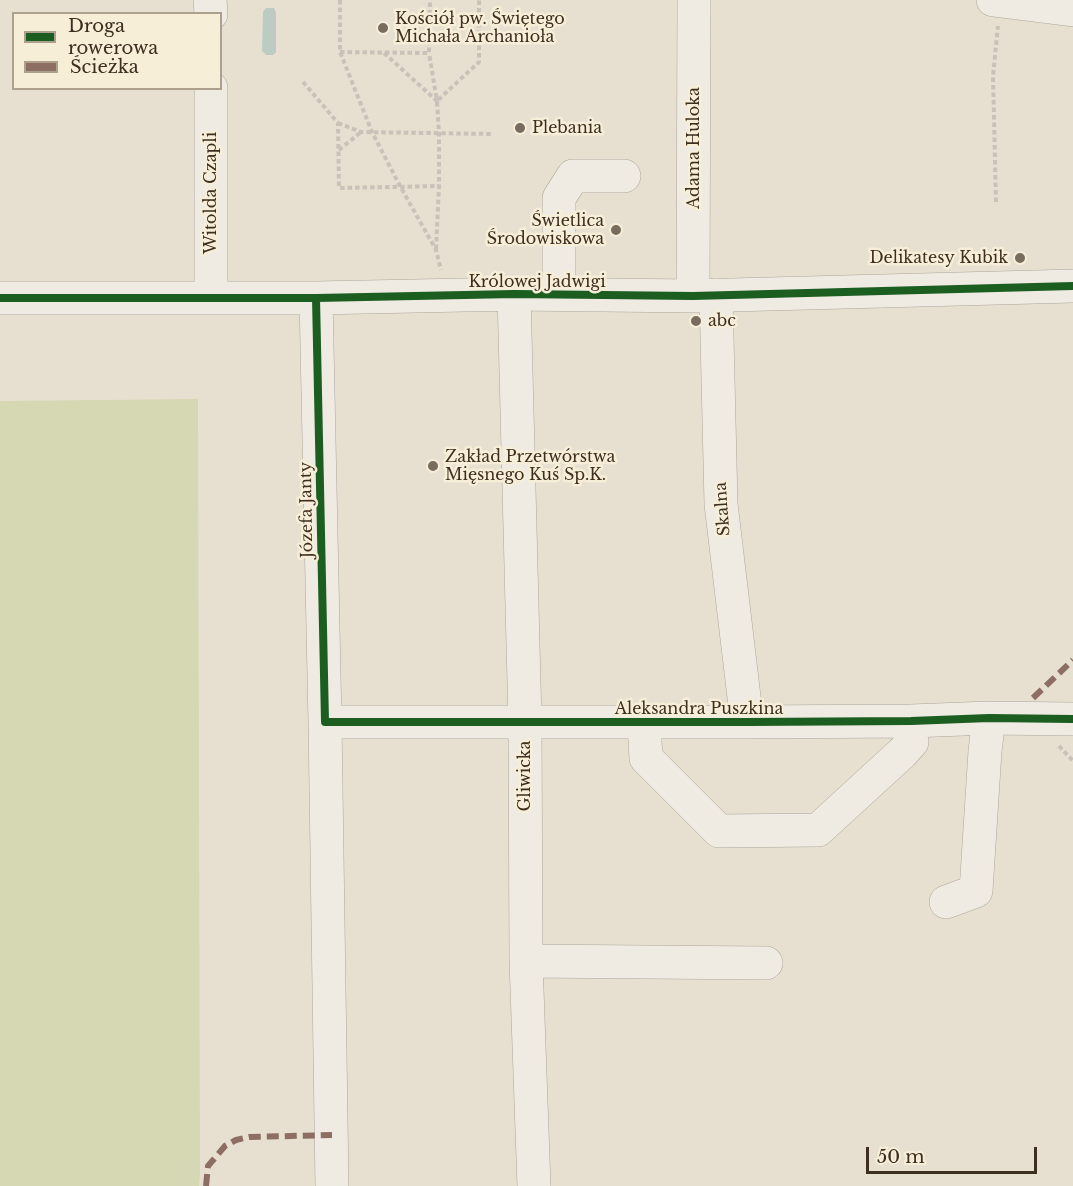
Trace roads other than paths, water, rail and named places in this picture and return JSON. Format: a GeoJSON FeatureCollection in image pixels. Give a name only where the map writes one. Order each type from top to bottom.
{"type":"FeatureCollection","features":[{"type":"Feature","properties":{"kind":"street","name":"Adama Huloka"},"geometry":{"type":"LineString","coordinates":[[694,0],[705,295]]}},
{"type":"Feature","properties":{"kind":"street"},"geometry":{"type":"LineString","coordinates":[[993,0],[1073,10]]}},
{"type":"Feature","properties":{"kind":"street","name":"Witolda Czapli"},"geometry":{"type":"LineString","coordinates":[[211,90],[211,298]]}},
{"type":"Feature","properties":{"kind":"street"},"geometry":{"type":"LineString","coordinates":[[559,294],[559,198],[573,176],[624,176]]}},
{"type":"Feature","properties":{"kind":"street","name":"Królowej Jadwigi"},"geometry":{"type":"LineString","coordinates":[[0,298],[316,298],[514,294],[705,295],[1073,286]]}},
{"type":"Feature","properties":{"kind":"street","name":"Gliwicka"},"geometry":{"type":"LineString","coordinates":[[514,294],[525,722],[526,961],[534,1186]]}},
{"type":"Feature","properties":{"kind":"street","name":"Skalna"},"geometry":{"type":"LineString","coordinates":[[705,295],[721,504],[747,722]]}},
{"type":"Feature","properties":{"kind":"street","name":"Józefa Janty"},"geometry":{"type":"LineString","coordinates":[[316,298],[326,722],[332,1186]]}},
{"type":"Feature","properties":{"kind":"street"},"geometry":{"type":"LineString","coordinates":[[946,902],[976,891],[989,718]]}},
{"type":"Feature","properties":{"kind":"street","name":"Aleksandra Puszkina"},"geometry":{"type":"LineString","coordinates":[[326,722],[644,723],[911,721],[989,718],[1064,730]]}},
{"type":"Feature","properties":{"kind":"street"},"geometry":{"type":"LineString","coordinates":[[644,723],[646,758],[718,831],[730,831],[818,830],[912,742],[911,721]]}},
{"type":"Feature","properties":{"kind":"street"},"geometry":{"type":"LineString","coordinates":[[526,961],[766,963]]}},
{"type":"Feature","properties":{"kind":"place","name":"Kościół pw. Świętego Michała Archanioła"},"geometry":{"type":"Point","coordinates":[383,28]}},
{"type":"Feature","properties":{"kind":"place","name":"Plebania"},"geometry":{"type":"Point","coordinates":[520,128]}},
{"type":"Feature","properties":{"kind":"place","name":"Świetlica Środowiskowa"},"geometry":{"type":"Point","coordinates":[616,230]}},
{"type":"Feature","properties":{"kind":"place","name":"Delikatesy Kubik"},"geometry":{"type":"Point","coordinates":[1020,258]}},
{"type":"Feature","properties":{"kind":"place","name":"abc"},"geometry":{"type":"Point","coordinates":[696,321]}},
{"type":"Feature","properties":{"kind":"place","name":"Zakład Przetwórstwa Mięsnego Kuś Sp.K."},"geometry":{"type":"Point","coordinates":[433,466]}}]}
